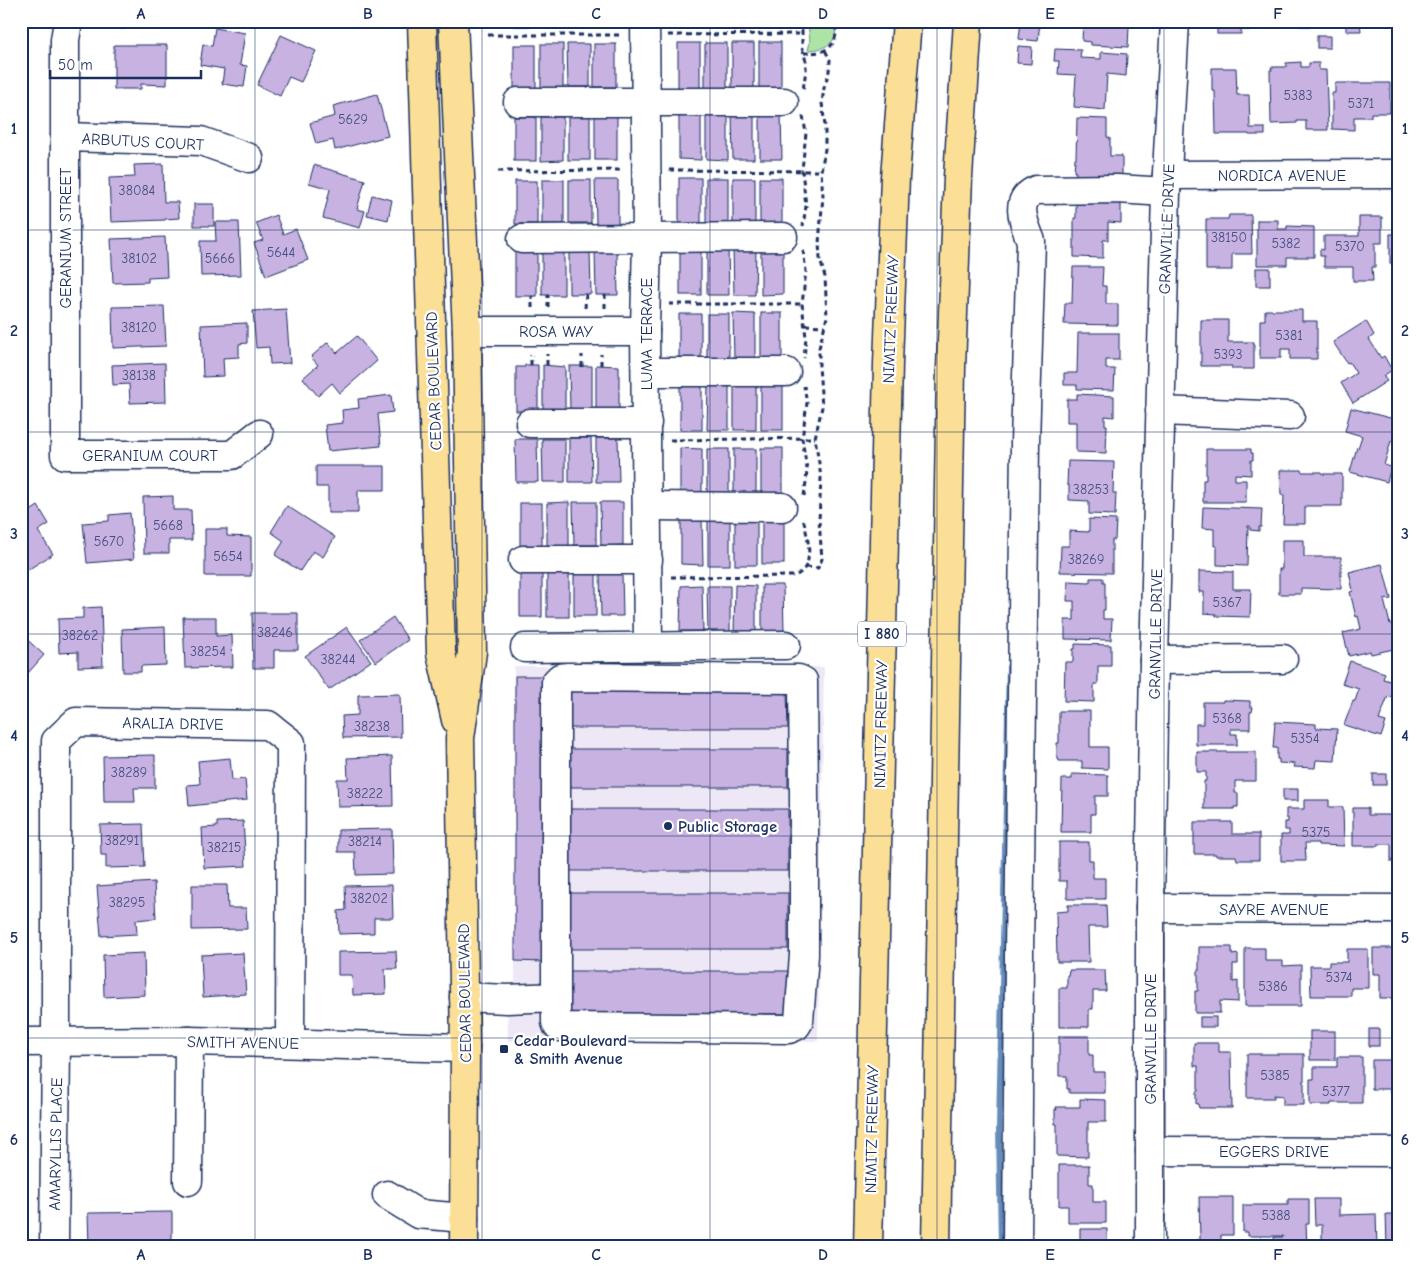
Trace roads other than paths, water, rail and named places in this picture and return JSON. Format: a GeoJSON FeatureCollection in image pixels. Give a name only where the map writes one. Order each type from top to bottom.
{"type":"FeatureCollection","features":[{"type":"Feature","properties":{"kind":"main road","name":"CEDAR BOULEVARD"},"geometry":{"type":"LineString","coordinates":[[422,21],[441,653],[460,738]]}},
{"type":"Feature","properties":{"kind":"main road","name":"CEDAR BOULEVARD"},"geometry":{"type":"LineString","coordinates":[[453,21],[467,331],[472,652],[460,738],[465,1048],[464,1247]]}},
{"type":"Feature","properties":{"kind":"main road","name":"NIMITZ FREEWAY"},"geometry":{"type":"LineString","coordinates":[[868,1247],[888,364],[896,177],[907,21]]}},
{"type":"Feature","properties":{"kind":"main road"},"geometry":{"type":"LineString","coordinates":[[936,1247],[951,368],[958,177],[968,21]]}},
{"type":"Feature","properties":{"kind":"street","name":"GERANIUM STREET"},"geometry":{"type":"LineString","coordinates":[[65,455],[64,40],[68,21]]}},
{"type":"Feature","properties":{"kind":"street","name":"GRANVILLE DRIVE"},"geometry":{"type":"LineString","coordinates":[[1150,1247],[1150,908],[1154,660],[1166,184],[1175,21]]}},
{"type":"Feature","properties":{"kind":"street","name":"LUMA TERRACE"},"geometry":{"type":"LineString","coordinates":[[646,30],[648,646]]}},
{"type":"Feature","properties":{"kind":"street"},"geometry":{"type":"LineString","coordinates":[[518,102],[784,102]]}},
{"type":"Feature","properties":{"kind":"street","name":"ARBUTUS COURT"},"geometry":{"type":"LineString","coordinates":[[65,137],[201,141],[249,158]]}},
{"type":"Feature","properties":{"kind":"street","name":"NORDICA AVENUE"},"geometry":{"type":"LineString","coordinates":[[1017,1247],[1025,443],[1031,241],[1023,219],[1023,202],[1029,193],[1036,190],[1117,189],[1166,184],[1398,174]]}},
{"type":"Feature","properties":{"kind":"street"},"geometry":{"type":"LineString","coordinates":[[522,239],[647,237],[783,238]]}},
{"type":"Feature","properties":{"kind":"street","name":"ROSA WAY"},"geometry":{"type":"LineString","coordinates":[[467,331],[646,331]]}},
{"type":"Feature","properties":{"kind":"street"},"geometry":{"type":"LineString","coordinates":[[646,372],[786,372]]}},
{"type":"Feature","properties":{"kind":"street"},"geometry":{"type":"LineString","coordinates":[[1160,411],[1290,416]]}},
{"type":"Feature","properties":{"kind":"street"},"geometry":{"type":"LineString","coordinates":[[530,424],[647,423]]}},
{"type":"Feature","properties":{"kind":"street","name":"GERANIUM COURT"},"geometry":{"type":"LineString","coordinates":[[65,455],[232,455],[259,434]]}},
{"type":"Feature","properties":{"kind":"street"},"geometry":{"type":"LineString","coordinates":[[648,506],[782,506]]}},
{"type":"Feature","properties":{"kind":"street"},"geometry":{"type":"LineString","coordinates":[[523,560],[648,560]]}},
{"type":"Feature","properties":{"kind":"street"},"geometry":{"type":"LineString","coordinates":[[526,648],[786,645]]}},
{"type":"Feature","properties":{"kind":"street"},"geometry":{"type":"LineString","coordinates":[[1154,660],[1283,659]]}},
{"type":"Feature","properties":{"kind":"street"},"geometry":{"type":"LineString","coordinates":[[568,677],[799,679],[802,681],[804,955],[799,1021],[796,1026],[789,1029],[560,1027],[556,1022],[556,997],[556,682],[560,678],[568,677]]}},
{"type":"Feature","properties":{"kind":"street","name":"ARALIA DRIVE"},"geometry":{"type":"LineString","coordinates":[[56,1042],[56,741],[76,722],[268,724],[291,743],[290,1043]]}},
{"type":"Feature","properties":{"kind":"street","name":"SAYRE AVENUE"},"geometry":{"type":"LineString","coordinates":[[1150,908],[1398,909]]}},
{"type":"Feature","properties":{"kind":"street"},"geometry":{"type":"LineString","coordinates":[[464,997],[507,999],[556,997]]}},
{"type":"Feature","properties":{"kind":"street"},"geometry":{"type":"LineString","coordinates":[[188,1181],[189,1041]]}},
{"type":"Feature","properties":{"kind":"street","name":"SMITH AVENUE"},"geometry":{"type":"LineString","coordinates":[[21,1042],[189,1041],[465,1048]]}},
{"type":"Feature","properties":{"kind":"street","name":"AMARYLLIS PLACE"},"geometry":{"type":"LineString","coordinates":[[54,1247],[56,1042]]}},
{"type":"Feature","properties":{"kind":"street","name":"EGGERS DRIVE"},"geometry":{"type":"LineString","coordinates":[[1150,1150],[1398,1152]]}},
{"type":"Feature","properties":{"kind":"street"},"geometry":{"type":"LineString","coordinates":[[387,1195],[418,1214],[464,1218]]}},
{"type":"Feature","properties":{"kind":"waterway"},"geometry":{"type":"LineString","coordinates":[[1001,1247],[999,1127],[1009,667]]}},
{"type":"Feature","properties":{"kind":"place","name":"Public Storage"},"geometry":{"type":"Point","coordinates":[668,826]}},
{"type":"Feature","properties":{"kind":"place","name":"Cedar Boulevard & Smith Avenue"},"geometry":{"type":"Point","coordinates":[504,1049]}}]}
